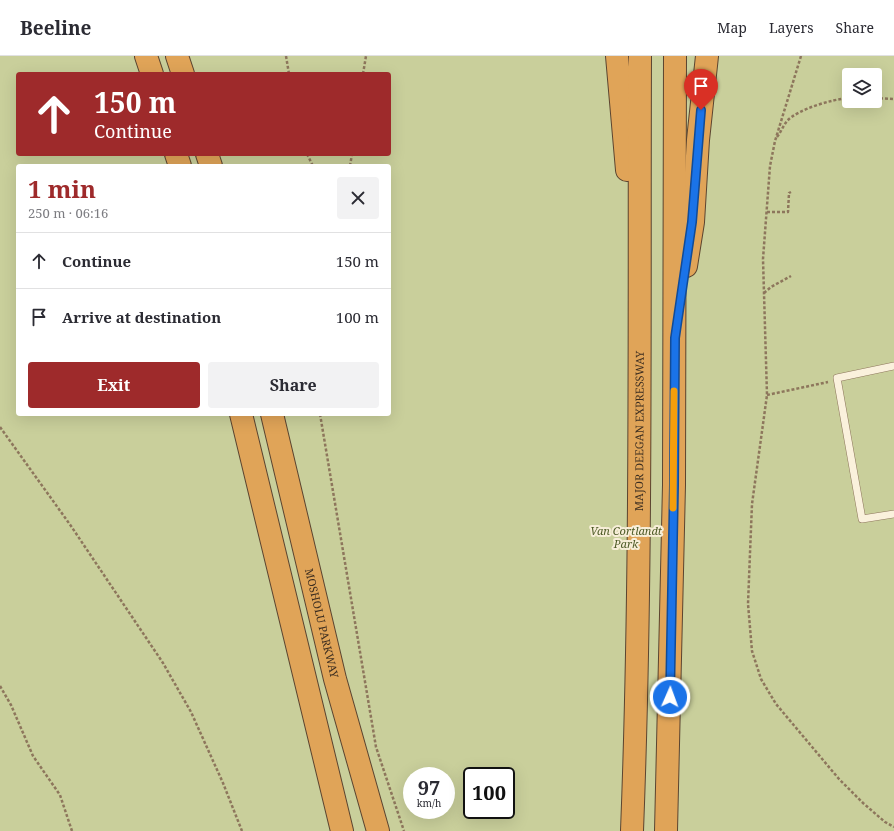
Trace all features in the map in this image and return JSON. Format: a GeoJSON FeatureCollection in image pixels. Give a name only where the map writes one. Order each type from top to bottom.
{"type":"FeatureCollection","features":[{"type":"Feature","properties":{"kind":"highway"},"geometry":{"type":"LineString","coordinates":[[146,56],[151,72]]}},
{"type":"Feature","properties":{"kind":"highway"},"geometry":{"type":"LineString","coordinates":[[177,56],[182,72]]}},
{"type":"Feature","properties":{"kind":"highway"},"geometry":{"type":"LineString","coordinates":[[617,56],[639,290]]}},
{"type":"Feature","properties":{"kind":"highway","name":"MAJOR DEEGAN EXPRESSWAY"},"geometry":{"type":"LineString","coordinates":[[632,831],[636,718],[639,438],[640,56]]}},
{"type":"Feature","properties":{"kind":"highway"},"geometry":{"type":"LineString","coordinates":[[666,831],[674,492],[675,56]]}},
{"type":"Feature","properties":{"kind":"highway"},"geometry":{"type":"LineString","coordinates":[[675,338],[692,222],[698,140],[707,56]]}},
{"type":"Feature","properties":{"kind":"highway"},"geometry":{"type":"LineString","coordinates":[[241,416],[342,831]]}},
{"type":"Feature","properties":{"kind":"highway","name":"MOSHOLU PARKWAY"},"geometry":{"type":"LineString","coordinates":[[272,416],[335,678],[378,831]]}},
{"type":"Feature","properties":{"kind":"lane"},"geometry":{"type":"LineString","coordinates":[[894,366],[837,378],[862,519],[894,514]]}},
{"type":"Feature","properties":{"kind":"path"},"geometry":{"type":"LineString","coordinates":[[286,56],[289,72]]}},
{"type":"Feature","properties":{"kind":"path"},"geometry":{"type":"LineString","coordinates":[[363,72],[366,56]]}},
{"type":"Feature","properties":{"kind":"path"},"geometry":{"type":"LineString","coordinates":[[801,56],[775,141],[770,166],[763,259],[767,395],[752,504],[748,604],[752,651],[761,679],[776,704],[839,779],[874,813],[894,827]]}},
{"type":"Feature","properties":{"kind":"path"},"geometry":{"type":"LineString","coordinates":[[882,98],[894,99]]}},
{"type":"Feature","properties":{"kind":"path"},"geometry":{"type":"LineString","coordinates":[[775,141],[788,120],[809,108],[842,99]]}},
{"type":"Feature","properties":{"kind":"path"},"geometry":{"type":"LineString","coordinates":[[767,212],[788,212],[789,193],[791,192]]}},
{"type":"Feature","properties":{"kind":"path"},"geometry":{"type":"LineString","coordinates":[[764,293],[771,287],[791,276]]}},
{"type":"Feature","properties":{"kind":"path"},"geometry":{"type":"LineString","coordinates":[[767,395],[837,380]]}},
{"type":"Feature","properties":{"kind":"path"},"geometry":{"type":"LineString","coordinates":[[320,416],[376,747],[404,831]]}},
{"type":"Feature","properties":{"kind":"path"},"geometry":{"type":"LineString","coordinates":[[0,427],[71,526],[163,663],[191,712],[223,783],[242,831]]}},
{"type":"Feature","properties":{"kind":"path"},"geometry":{"type":"LineString","coordinates":[[0,686],[11,705],[33,756],[60,795],[72,831]]}},
{"type":"Feature","properties":{"kind":"green space","name":"Van Cortlandt Park"},"geometry":{"type":"Polygon","coordinates":[[[0,56],[894,56],[894,831],[0,831],[0,56]]]}},
{"type":"Feature","properties":{"kind":"slow traffic"},"geometry":{"type":"LineString","coordinates":[[673,508],[674,391]]}},
{"type":"Feature","properties":{"kind":"route"},"geometry":{"type":"LineString","coordinates":[[670,697],[675,338],[692,222],[701,110]]}}]}
